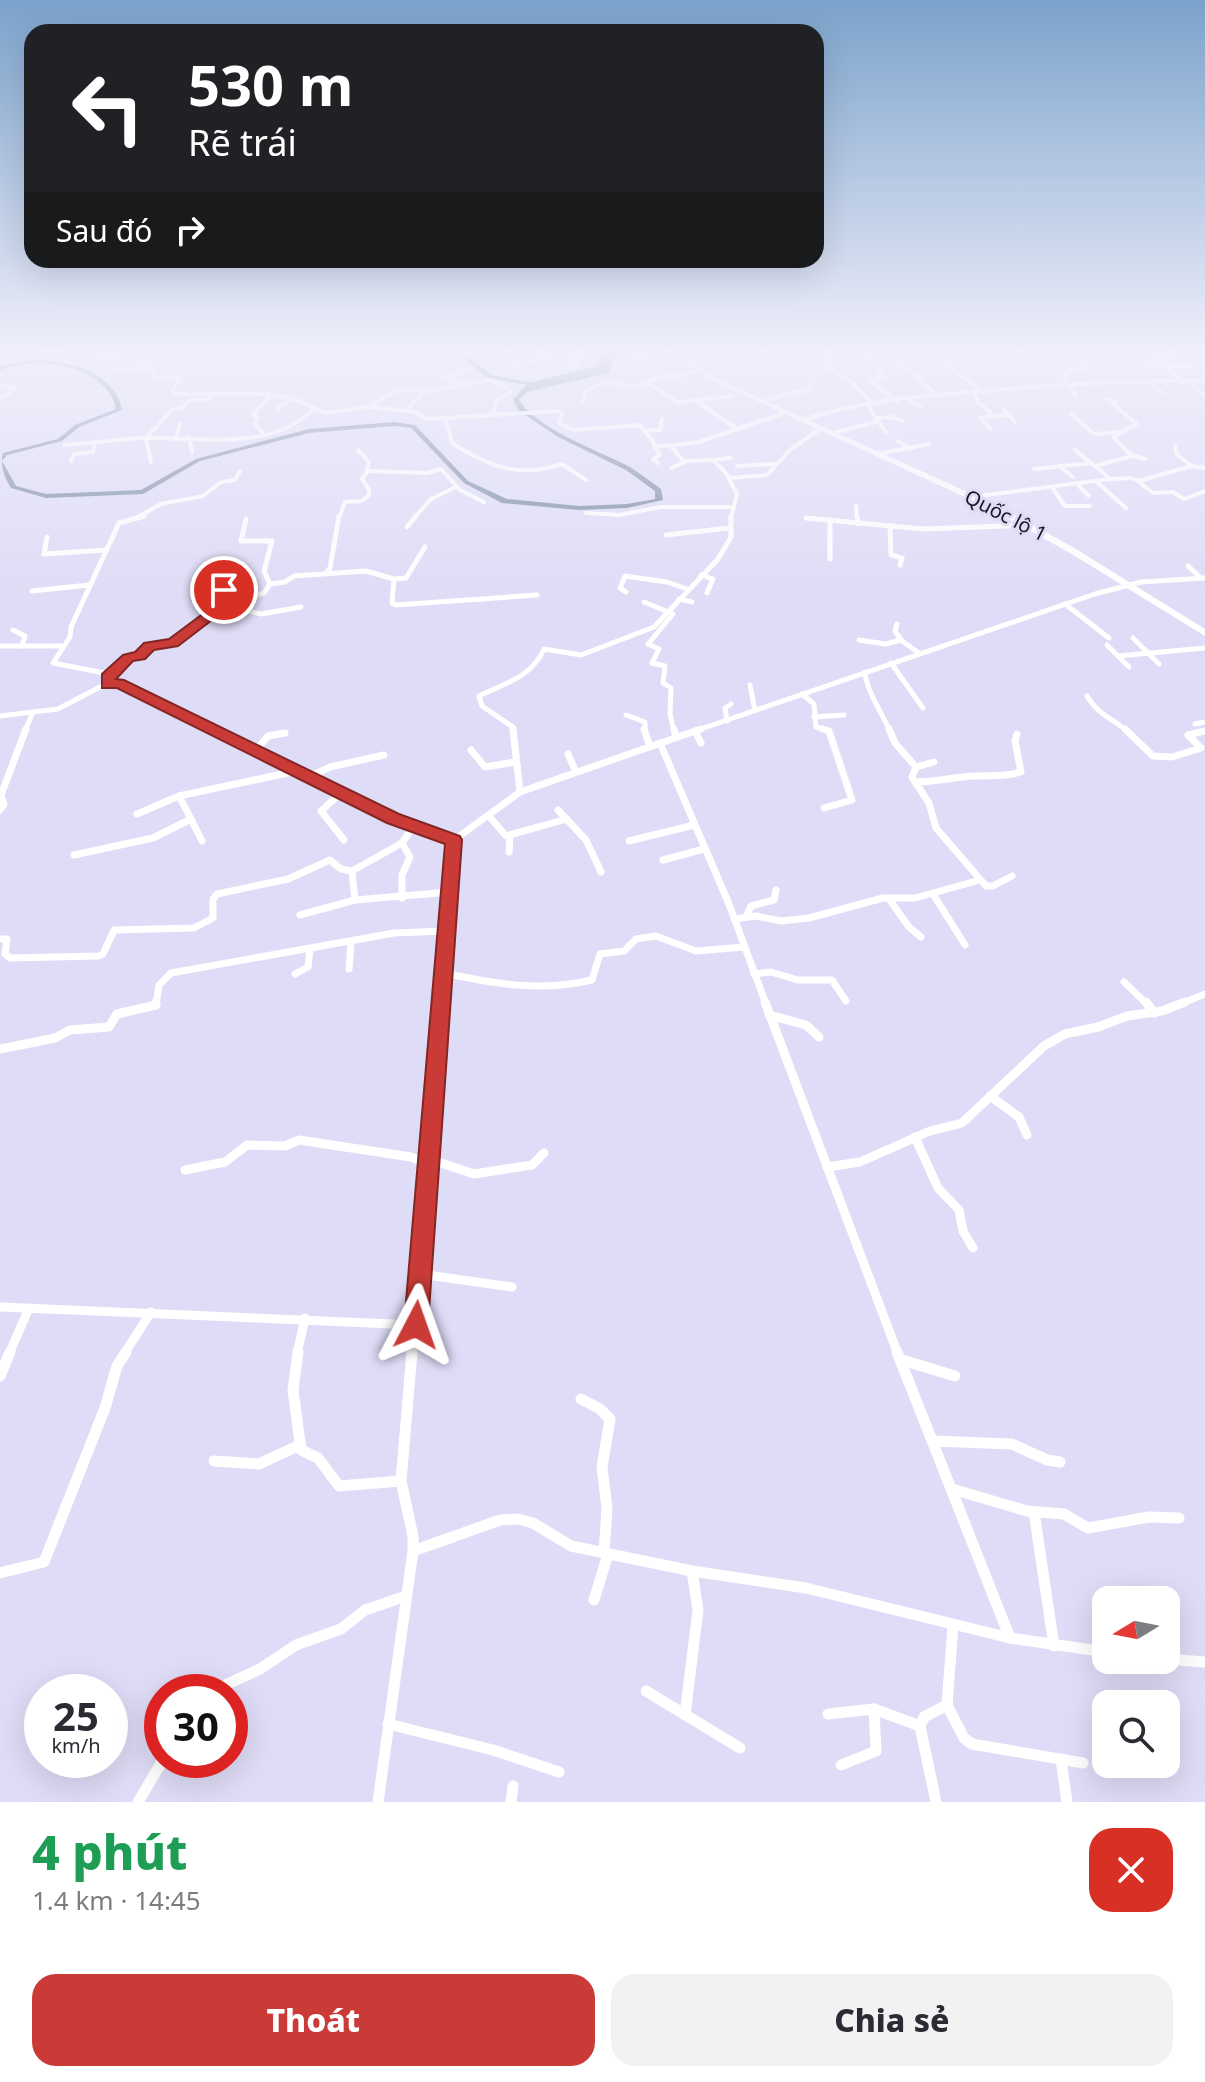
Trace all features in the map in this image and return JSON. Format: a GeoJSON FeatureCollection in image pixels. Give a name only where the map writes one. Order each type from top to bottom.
{"type":"FeatureCollection","features":[{"type":"Feature","properties":{"kind":"highway","name":"Quốc lộ 1"},"geometry":{"type":"LineString","coordinates":[[834,435],[985,502],[1029,525],[1205,631]]}},
{"type":"Feature","properties":{"kind":"highway","name":"Quốc lộ 1"},"geometry":{"type":"LineString","coordinates":[[838,435],[979,496],[1041,528],[1128,584]]}},
{"type":"Feature","properties":{"kind":"street"},"geometry":{"type":"LineString","coordinates":[[146,438],[149,435]]}},
{"type":"Feature","properties":{"kind":"street"},"geometry":{"type":"LineString","coordinates":[[64,445],[146,438],[235,439],[264,435]]}},
{"type":"Feature","properties":{"kind":"street"},"geometry":{"type":"LineString","coordinates":[[450,435],[452,443],[507,472],[539,473],[562,464],[586,480]]}},
{"type":"Feature","properties":{"kind":"street"},"geometry":{"type":"LineString","coordinates":[[647,435],[660,455],[653,459],[658,463]]}},
{"type":"Feature","properties":{"kind":"street"},"geometry":{"type":"LineString","coordinates":[[654,446],[697,443],[722,435]]}},
{"type":"Feature","properties":{"kind":"street"},"geometry":{"type":"LineString","coordinates":[[729,478],[764,476],[807,435]]}},
{"type":"Feature","properties":{"kind":"street"},"geometry":{"type":"LineString","coordinates":[[1120,435],[1113,438],[1132,455],[1145,459]]}},
{"type":"Feature","properties":{"kind":"street"},"geometry":{"type":"LineString","coordinates":[[189,437],[192,452]]}},
{"type":"Feature","properties":{"kind":"street"},"geometry":{"type":"LineString","coordinates":[[146,438],[151,462]]}},
{"type":"Feature","properties":{"kind":"street"},"geometry":{"type":"LineString","coordinates":[[898,441],[910,449]]}},
{"type":"Feature","properties":{"kind":"street"},"geometry":{"type":"LineString","coordinates":[[92,452],[95,442]]}},
{"type":"Feature","properties":{"kind":"street"},"geometry":{"type":"LineString","coordinates":[[109,446],[115,442]]}},
{"type":"Feature","properties":{"kind":"street"},"geometry":{"type":"LineString","coordinates":[[878,454],[929,444]]}},
{"type":"Feature","properties":{"kind":"street"},"geometry":{"type":"LineString","coordinates":[[670,445],[685,462]]}},
{"type":"Feature","properties":{"kind":"street"},"geometry":{"type":"LineString","coordinates":[[1175,446],[1177,455],[1192,466]]}},
{"type":"Feature","properties":{"kind":"street"},"geometry":{"type":"LineString","coordinates":[[326,573],[330,568],[342,506],[347,501],[363,501],[369,495],[369,489],[362,479],[370,463],[358,450]]}},
{"type":"Feature","properties":{"kind":"street"},"geometry":{"type":"LineString","coordinates":[[1075,450],[1110,479]]}},
{"type":"Feature","properties":{"kind":"street"},"geometry":{"type":"LineString","coordinates":[[71,461],[74,454],[100,454]]}},
{"type":"Feature","properties":{"kind":"street"},"geometry":{"type":"LineString","coordinates":[[1034,469],[1093,465],[1132,455]]}},
{"type":"Feature","properties":{"kind":"street"},"geometry":{"type":"LineString","coordinates":[[671,468],[685,462],[731,458]]}},
{"type":"Feature","properties":{"kind":"street"},"geometry":{"type":"LineString","coordinates":[[676,737],[670,714],[671,688],[663,683],[665,666],[652,663],[659,649],[648,644],[687,589],[718,559],[731,538],[729,528],[735,513],[733,507],[737,493],[713,460]]}},
{"type":"Feature","properties":{"kind":"street"},"geometry":{"type":"LineString","coordinates":[[737,466],[774,464]]}},
{"type":"Feature","properties":{"kind":"street"},"geometry":{"type":"LineString","coordinates":[[1059,466],[1073,477]]}},
{"type":"Feature","properties":{"kind":"street"},"geometry":{"type":"LineString","coordinates":[[1138,481],[1192,466],[1205,468]]}},
{"type":"Feature","properties":{"kind":"street"},"geometry":{"type":"LineString","coordinates":[[367,471],[428,473],[440,468],[456,487],[484,502]]}},
{"type":"Feature","properties":{"kind":"street"},"geometry":{"type":"LineString","coordinates":[[119,522],[145,516],[150,508],[160,504],[198,499],[216,491],[220,482],[235,480],[240,471]]}},
{"type":"Feature","properties":{"kind":"street"},"geometry":{"type":"LineString","coordinates":[[979,496],[1131,478],[1153,493],[1172,492],[1184,499],[1205,491]]}},
{"type":"Feature","properties":{"kind":"street"},"geometry":{"type":"LineString","coordinates":[[1097,482],[1126,508]]}},
{"type":"Feature","properties":{"kind":"street"},"geometry":{"type":"LineString","coordinates":[[1077,484],[1089,496]]}},
{"type":"Feature","properties":{"kind":"street"},"geometry":{"type":"LineString","coordinates":[[407,527],[426,500],[456,487]]}},
{"type":"Feature","properties":{"kind":"street"},"geometry":{"type":"LineString","coordinates":[[1052,487],[1065,506],[1090,506]]}},
{"type":"Feature","properties":{"kind":"street"},"geometry":{"type":"LineString","coordinates":[[856,506],[858,524]]}},
{"type":"Feature","properties":{"kind":"street"},"geometry":{"type":"LineString","coordinates":[[586,513],[619,515],[660,507],[733,507]]}},
{"type":"Feature","properties":{"kind":"street"},"geometry":{"type":"LineString","coordinates":[[109,674],[54,664],[61,646],[70,637],[71,627],[119,522],[129,514]]}},
{"type":"Feature","properties":{"kind":"street"},"geometry":{"type":"LineString","coordinates":[[806,518],[942,529],[1029,525]]}},
{"type":"Feature","properties":{"kind":"street"},"geometry":{"type":"LineString","coordinates":[[107,684],[109,674],[128,658],[140,656],[149,646],[173,643],[225,605],[264,593],[270,584],[264,571],[272,541],[241,541],[246,519]]}},
{"type":"Feature","properties":{"kind":"street"},"geometry":{"type":"LineString","coordinates":[[830,521],[830,559]]}},
{"type":"Feature","properties":{"kind":"street"},"geometry":{"type":"LineString","coordinates":[[890,526],[891,555],[902,558],[900,565]]}},
{"type":"Feature","properties":{"kind":"street"},"geometry":{"type":"LineString","coordinates":[[666,535],[729,528]]}},
{"type":"Feature","properties":{"kind":"street"},"geometry":{"type":"LineString","coordinates":[[47,537],[44,554],[106,550]]}},
{"type":"Feature","properties":{"kind":"street"},"geometry":{"type":"LineString","coordinates":[[270,584],[285,582],[296,575],[369,571],[394,579],[406,578],[425,547]]}},
{"type":"Feature","properties":{"kind":"street"},"geometry":{"type":"LineString","coordinates":[[1188,566],[1203,578]]}},
{"type":"Feature","properties":{"kind":"street"},"geometry":{"type":"LineString","coordinates":[[701,575],[713,579],[707,593]]}},
{"type":"Feature","properties":{"kind":"street"},"geometry":{"type":"LineString","coordinates":[[626,592],[620,588],[625,576],[667,582],[687,589]]}},
{"type":"Feature","properties":{"kind":"street"},"geometry":{"type":"LineString","coordinates":[[454,840],[520,792],[676,737],[1128,584],[1203,578]]}},
{"type":"Feature","properties":{"kind":"street"},"geometry":{"type":"LineString","coordinates":[[394,579],[392,603],[396,605],[537,595]]}},
{"type":"Feature","properties":{"kind":"street"},"geometry":{"type":"LineString","coordinates":[[32,591],[89,585]]}},
{"type":"Feature","properties":{"kind":"street"},"geometry":{"type":"LineString","coordinates":[[224,590],[221,602],[225,605]]}},
{"type":"Feature","properties":{"kind":"street"},"geometry":{"type":"LineString","coordinates":[[681,599],[692,602]]}},
{"type":"Feature","properties":{"kind":"street"},"geometry":{"type":"LineString","coordinates":[[644,602],[670,612]]}},
{"type":"Feature","properties":{"kind":"street"},"geometry":{"type":"LineString","coordinates":[[1065,604],[1108,642],[1129,667]]}},
{"type":"Feature","properties":{"kind":"street"},"geometry":{"type":"LineString","coordinates":[[214,613],[249,611],[260,614],[301,607]]}},
{"type":"Feature","properties":{"kind":"street"},"geometry":{"type":"LineString","coordinates":[[520,792],[514,777],[517,745],[513,727],[482,706],[479,696],[537,667],[544,649],[581,655],[651,629],[670,612]]}},
{"type":"Feature","properties":{"kind":"street"},"geometry":{"type":"LineString","coordinates":[[897,624],[895,631],[901,640],[919,653]]}},
{"type":"Feature","properties":{"kind":"street"},"geometry":{"type":"LineString","coordinates":[[13,630],[25,636],[22,646]]}},
{"type":"Feature","properties":{"kind":"street"},"geometry":{"type":"LineString","coordinates":[[1133,638],[1159,664]]}},
{"type":"Feature","properties":{"kind":"street"},"geometry":{"type":"LineString","coordinates":[[859,640],[886,644],[901,640]]}},
{"type":"Feature","properties":{"kind":"street"},"geometry":{"type":"LineString","coordinates":[[0,646],[61,646]]}},
{"type":"Feature","properties":{"kind":"street"},"geometry":{"type":"LineString","coordinates":[[1118,656],[1205,648]]}},
{"type":"Feature","properties":{"kind":"street"},"geometry":{"type":"LineString","coordinates":[[929,650],[934,657]]}},
{"type":"Feature","properties":{"kind":"street"},"geometry":{"type":"LineString","coordinates":[[891,663],[923,708]]}},
{"type":"Feature","properties":{"kind":"street"},"geometry":{"type":"LineString","coordinates":[[865,672],[866,688],[876,698],[896,746],[916,767]]}},
{"type":"Feature","properties":{"kind":"street"},"geometry":{"type":"LineString","coordinates":[[0,716],[32,714],[69,705],[107,684],[119,683],[413,827],[454,840]]}},
{"type":"Feature","properties":{"kind":"street"},"geometry":{"type":"LineString","coordinates":[[750,685],[755,711]]}},
{"type":"Feature","properties":{"kind":"street"},"geometry":{"type":"LineString","coordinates":[[802,694],[814,704],[816,728],[829,731],[852,800],[824,808]]}},
{"type":"Feature","properties":{"kind":"street"},"geometry":{"type":"LineString","coordinates":[[1087,696],[1100,716],[1116,721],[1153,756],[1172,757],[1198,750],[1201,748],[1188,735],[1205,731]]}},
{"type":"Feature","properties":{"kind":"street"},"geometry":{"type":"LineString","coordinates":[[727,721],[725,708],[731,704]]}},
{"type":"Feature","properties":{"kind":"street"},"geometry":{"type":"LineString","coordinates":[[0,810],[4,804],[1,795],[32,714]]}},
{"type":"Feature","properties":{"kind":"street"},"geometry":{"type":"LineString","coordinates":[[626,715],[645,722],[650,747]]}},
{"type":"Feature","properties":{"kind":"street"},"geometry":{"type":"LineString","coordinates":[[814,717],[844,715]]}},
{"type":"Feature","properties":{"kind":"street"},"geometry":{"type":"LineString","coordinates":[[1195,724],[1205,722]]}},
{"type":"Feature","properties":{"kind":"street"},"geometry":{"type":"LineString","coordinates":[[695,731],[701,743]]}},
{"type":"Feature","properties":{"kind":"street"},"geometry":{"type":"LineString","coordinates":[[256,750],[268,736],[285,733]]}},
{"type":"Feature","properties":{"kind":"street"},"geometry":{"type":"LineString","coordinates":[[915,782],[944,782],[974,776],[1004,777],[1021,772],[1015,741],[1017,734]]}},
{"type":"Feature","properties":{"kind":"street"},"geometry":{"type":"LineString","coordinates":[[660,743],[734,919],[869,1280],[1010,1638]]}},
{"type":"Feature","properties":{"kind":"street"},"geometry":{"type":"LineString","coordinates":[[471,750],[485,767],[515,762]]}},
{"type":"Feature","properties":{"kind":"street"},"geometry":{"type":"LineString","coordinates":[[568,754],[576,772]]}},
{"type":"Feature","properties":{"kind":"street"},"geometry":{"type":"LineString","coordinates":[[309,777],[330,767],[384,755]]}},
{"type":"Feature","properties":{"kind":"street"},"geometry":{"type":"LineString","coordinates":[[934,762],[916,767],[911,775],[929,803],[936,828],[980,880],[990,887],[1012,876]]}},
{"type":"Feature","properties":{"kind":"street"},"geometry":{"type":"LineString","coordinates":[[137,814],[179,796],[297,771]]}},
{"type":"Feature","properties":{"kind":"street"},"geometry":{"type":"LineString","coordinates":[[342,792],[321,811],[344,840]]}},
{"type":"Feature","properties":{"kind":"street"},"geometry":{"type":"LineString","coordinates":[[179,796],[202,841]]}},
{"type":"Feature","properties":{"kind":"street"},"geometry":{"type":"LineString","coordinates":[[558,810],[586,840],[601,872]]}},
{"type":"Feature","properties":{"kind":"street"},"geometry":{"type":"LineString","coordinates":[[489,816],[502,834],[510,835],[567,819]]}},
{"type":"Feature","properties":{"kind":"street"},"geometry":{"type":"LineString","coordinates":[[74,855],[146,840],[191,819]]}},
{"type":"Feature","properties":{"kind":"street"},"geometry":{"type":"LineString","coordinates":[[629,841],[694,825]]}},
{"type":"Feature","properties":{"kind":"street"},"geometry":{"type":"LineString","coordinates":[[0,939],[7,939],[2,955],[13,959],[98,956],[103,954],[116,927],[202,926],[213,918],[213,899],[220,893],[288,879],[330,860],[341,869],[352,871],[402,843],[413,827]]}},
{"type":"Feature","properties":{"kind":"street"},"geometry":{"type":"LineString","coordinates":[[509,852],[510,835]]}},
{"type":"Feature","properties":{"kind":"street"},"geometry":{"type":"LineString","coordinates":[[378,1802],[413,1551],[413,1536],[401,1481],[454,840]]}},
{"type":"Feature","properties":{"kind":"street"},"geometry":{"type":"LineString","coordinates":[[402,843],[410,857],[403,870],[402,898]]}},
{"type":"Feature","properties":{"kind":"street"},"geometry":{"type":"LineString","coordinates":[[663,860],[704,849]]}},
{"type":"Feature","properties":{"kind":"street"},"geometry":{"type":"LineString","coordinates":[[352,871],[355,900]]}},
{"type":"Feature","properties":{"kind":"street"},"geometry":{"type":"LineString","coordinates":[[734,919],[800,919],[836,913],[883,898],[915,898],[980,880]]}},
{"type":"Feature","properties":{"kind":"street"},"geometry":{"type":"LineString","coordinates":[[746,917],[751,906],[774,900],[776,890]]}},
{"type":"Feature","properties":{"kind":"street"},"geometry":{"type":"LineString","coordinates":[[300,915],[355,900],[450,892]]}},
{"type":"Feature","properties":{"kind":"street"},"geometry":{"type":"LineString","coordinates":[[933,894],[965,945]]}},
{"type":"Feature","properties":{"kind":"street"},"geometry":{"type":"LineString","coordinates":[[889,899],[909,927],[921,937]]}},
{"type":"Feature","properties":{"kind":"street"},"geometry":{"type":"LineString","coordinates":[[0,1049],[55,1038],[70,1030],[109,1027],[117,1014],[156,1005],[159,985],[171,973],[394,933],[445,931]]}},
{"type":"Feature","properties":{"kind":"street"},"geometry":{"type":"LineString","coordinates":[[444,973],[489,983],[549,985],[592,980],[600,954],[626,950],[639,938],[660,936],[703,952],[744,947]]}},
{"type":"Feature","properties":{"kind":"street"},"geometry":{"type":"LineString","coordinates":[[349,969],[351,943]]}},
{"type":"Feature","properties":{"kind":"street"},"geometry":{"type":"LineString","coordinates":[[295,974],[308,967],[310,949]]}},
{"type":"Feature","properties":{"kind":"street"},"geometry":{"type":"LineString","coordinates":[[754,974],[771,972],[798,980],[832,980],[846,1001]]}},
{"type":"Feature","properties":{"kind":"street"},"geometry":{"type":"LineString","coordinates":[[1124,982],[1151,1009]]}},
{"type":"Feature","properties":{"kind":"street"},"geometry":{"type":"LineString","coordinates":[[823,1160],[860,1162],[915,1137],[962,1123],[1058,1037],[1205,994]]}},
{"type":"Feature","properties":{"kind":"street"},"geometry":{"type":"LineString","coordinates":[[769,1015],[806,1025],[819,1037]]}},
{"type":"Feature","properties":{"kind":"street"},"geometry":{"type":"LineString","coordinates":[[990,1096],[1021,1117],[1027,1135]]}},
{"type":"Feature","properties":{"kind":"street"},"geometry":{"type":"LineString","coordinates":[[915,1137],[938,1188],[961,1214],[963,1231],[973,1248]]}},
{"type":"Feature","properties":{"kind":"street"},"geometry":{"type":"LineString","coordinates":[[185,1170],[225,1162],[247,1145],[285,1146],[299,1140],[411,1157],[479,1174],[532,1165],[544,1153]]}},
{"type":"Feature","properties":{"kind":"street"},"geometry":{"type":"LineString","coordinates":[[420,1274],[512,1287]]}},
{"type":"Feature","properties":{"kind":"street"},"geometry":{"type":"LineString","coordinates":[[0,1307],[416,1325]]}},
{"type":"Feature","properties":{"kind":"street"},"geometry":{"type":"LineString","coordinates":[[0,1376],[29,1308]]}},
{"type":"Feature","properties":{"kind":"street"},"geometry":{"type":"LineString","coordinates":[[0,1573],[44,1562],[105,1408],[117,1366],[151,1312]]}},
{"type":"Feature","properties":{"kind":"street"},"geometry":{"type":"LineString","coordinates":[[305,1318],[293,1390],[302,1452],[318,1458],[339,1486],[401,1481]]}},
{"type":"Feature","properties":{"kind":"street"},"geometry":{"type":"LineString","coordinates":[[902,1360],[955,1376]]}},
{"type":"Feature","properties":{"kind":"street"},"geometry":{"type":"LineString","coordinates":[[581,1399],[600,1409],[610,1419],[602,1467],[607,1508],[606,1553],[594,1600]]}},
{"type":"Feature","properties":{"kind":"street"},"geometry":{"type":"LineString","coordinates":[[934,1441],[1012,1444],[1023,1447],[1044,1461],[1060,1462]]}},
{"type":"Feature","properties":{"kind":"street"},"geometry":{"type":"LineString","coordinates":[[214,1461],[239,1466],[265,1464],[300,1445]]}},
{"type":"Feature","properties":{"kind":"street"},"geometry":{"type":"LineString","coordinates":[[952,1489],[1034,1512],[1064,1514],[1088,1528],[1149,1517],[1179,1518]]}},
{"type":"Feature","properties":{"kind":"street"},"geometry":{"type":"LineString","coordinates":[[1034,1512],[1054,1646]]}},
{"type":"Feature","properties":{"kind":"street"},"geometry":{"type":"LineString","coordinates":[[413,1551],[509,1518],[533,1523],[571,1546],[692,1571],[806,1588],[953,1626],[1092,1650]]}},
{"type":"Feature","properties":{"kind":"street"},"geometry":{"type":"LineString","coordinates":[[685,1715],[698,1610],[692,1571]]}},
{"type":"Feature","properties":{"kind":"street"},"geometry":{"type":"LineString","coordinates":[[248,1675],[296,1645],[341,1629],[365,1610],[406,1596]]}},
{"type":"Feature","properties":{"kind":"street"},"geometry":{"type":"LineString","coordinates":[[953,1626],[947,1705],[964,1738],[972,1744],[1083,1763]]}},
{"type":"Feature","properties":{"kind":"street"},"geometry":{"type":"LineString","coordinates":[[1180,1660],[1205,1662]]}},
{"type":"Feature","properties":{"kind":"street"},"geometry":{"type":"LineString","coordinates":[[646,1691],[740,1748]]}},
{"type":"Feature","properties":{"kind":"street"},"geometry":{"type":"LineString","coordinates":[[936,1802],[920,1726],[924,1717],[947,1705]]}},
{"type":"Feature","properties":{"kind":"street"},"geometry":{"type":"LineString","coordinates":[[828,1714],[874,1709],[920,1726]]}},
{"type":"Feature","properties":{"kind":"street"},"geometry":{"type":"LineString","coordinates":[[841,1765],[851,1758],[869,1757],[876,1751],[874,1709]]}},
{"type":"Feature","properties":{"kind":"street"},"geometry":{"type":"LineString","coordinates":[[388,1724],[493,1750],[559,1772]]}},
{"type":"Feature","properties":{"kind":"street"},"geometry":{"type":"LineString","coordinates":[[1061,1759],[1067,1802]]}},
{"type":"Feature","properties":{"kind":"street"},"geometry":{"type":"LineString","coordinates":[[138,1802],[152,1778]]}},
{"type":"Feature","properties":{"kind":"street"},"geometry":{"type":"LineString","coordinates":[[511,1802],[513,1786]]}},
{"type":"Feature","properties":{"kind":"waterway"},"geometry":{"type":"LineString","coordinates":[[0,460],[5,454],[60,440],[66,435]]}},
{"type":"Feature","properties":{"kind":"waterway"},"geometry":{"type":"LineString","coordinates":[[0,463],[13,487],[46,496],[143,492],[198,460],[293,435]]}},
{"type":"Feature","properties":{"kind":"waterway"},"geometry":{"type":"LineString","coordinates":[[422,435],[466,482],[505,501],[579,508],[627,506],[659,500],[659,490],[628,469],[559,435]]}},
{"type":"Feature","properties":{"kind":"route"},"geometry":{"type":"LineString","coordinates":[[224,590],[221,602],[225,605],[173,643],[149,646],[140,656],[128,658],[109,674],[107,684],[119,683],[393,819],[454,840],[416,1325]]}}]}
